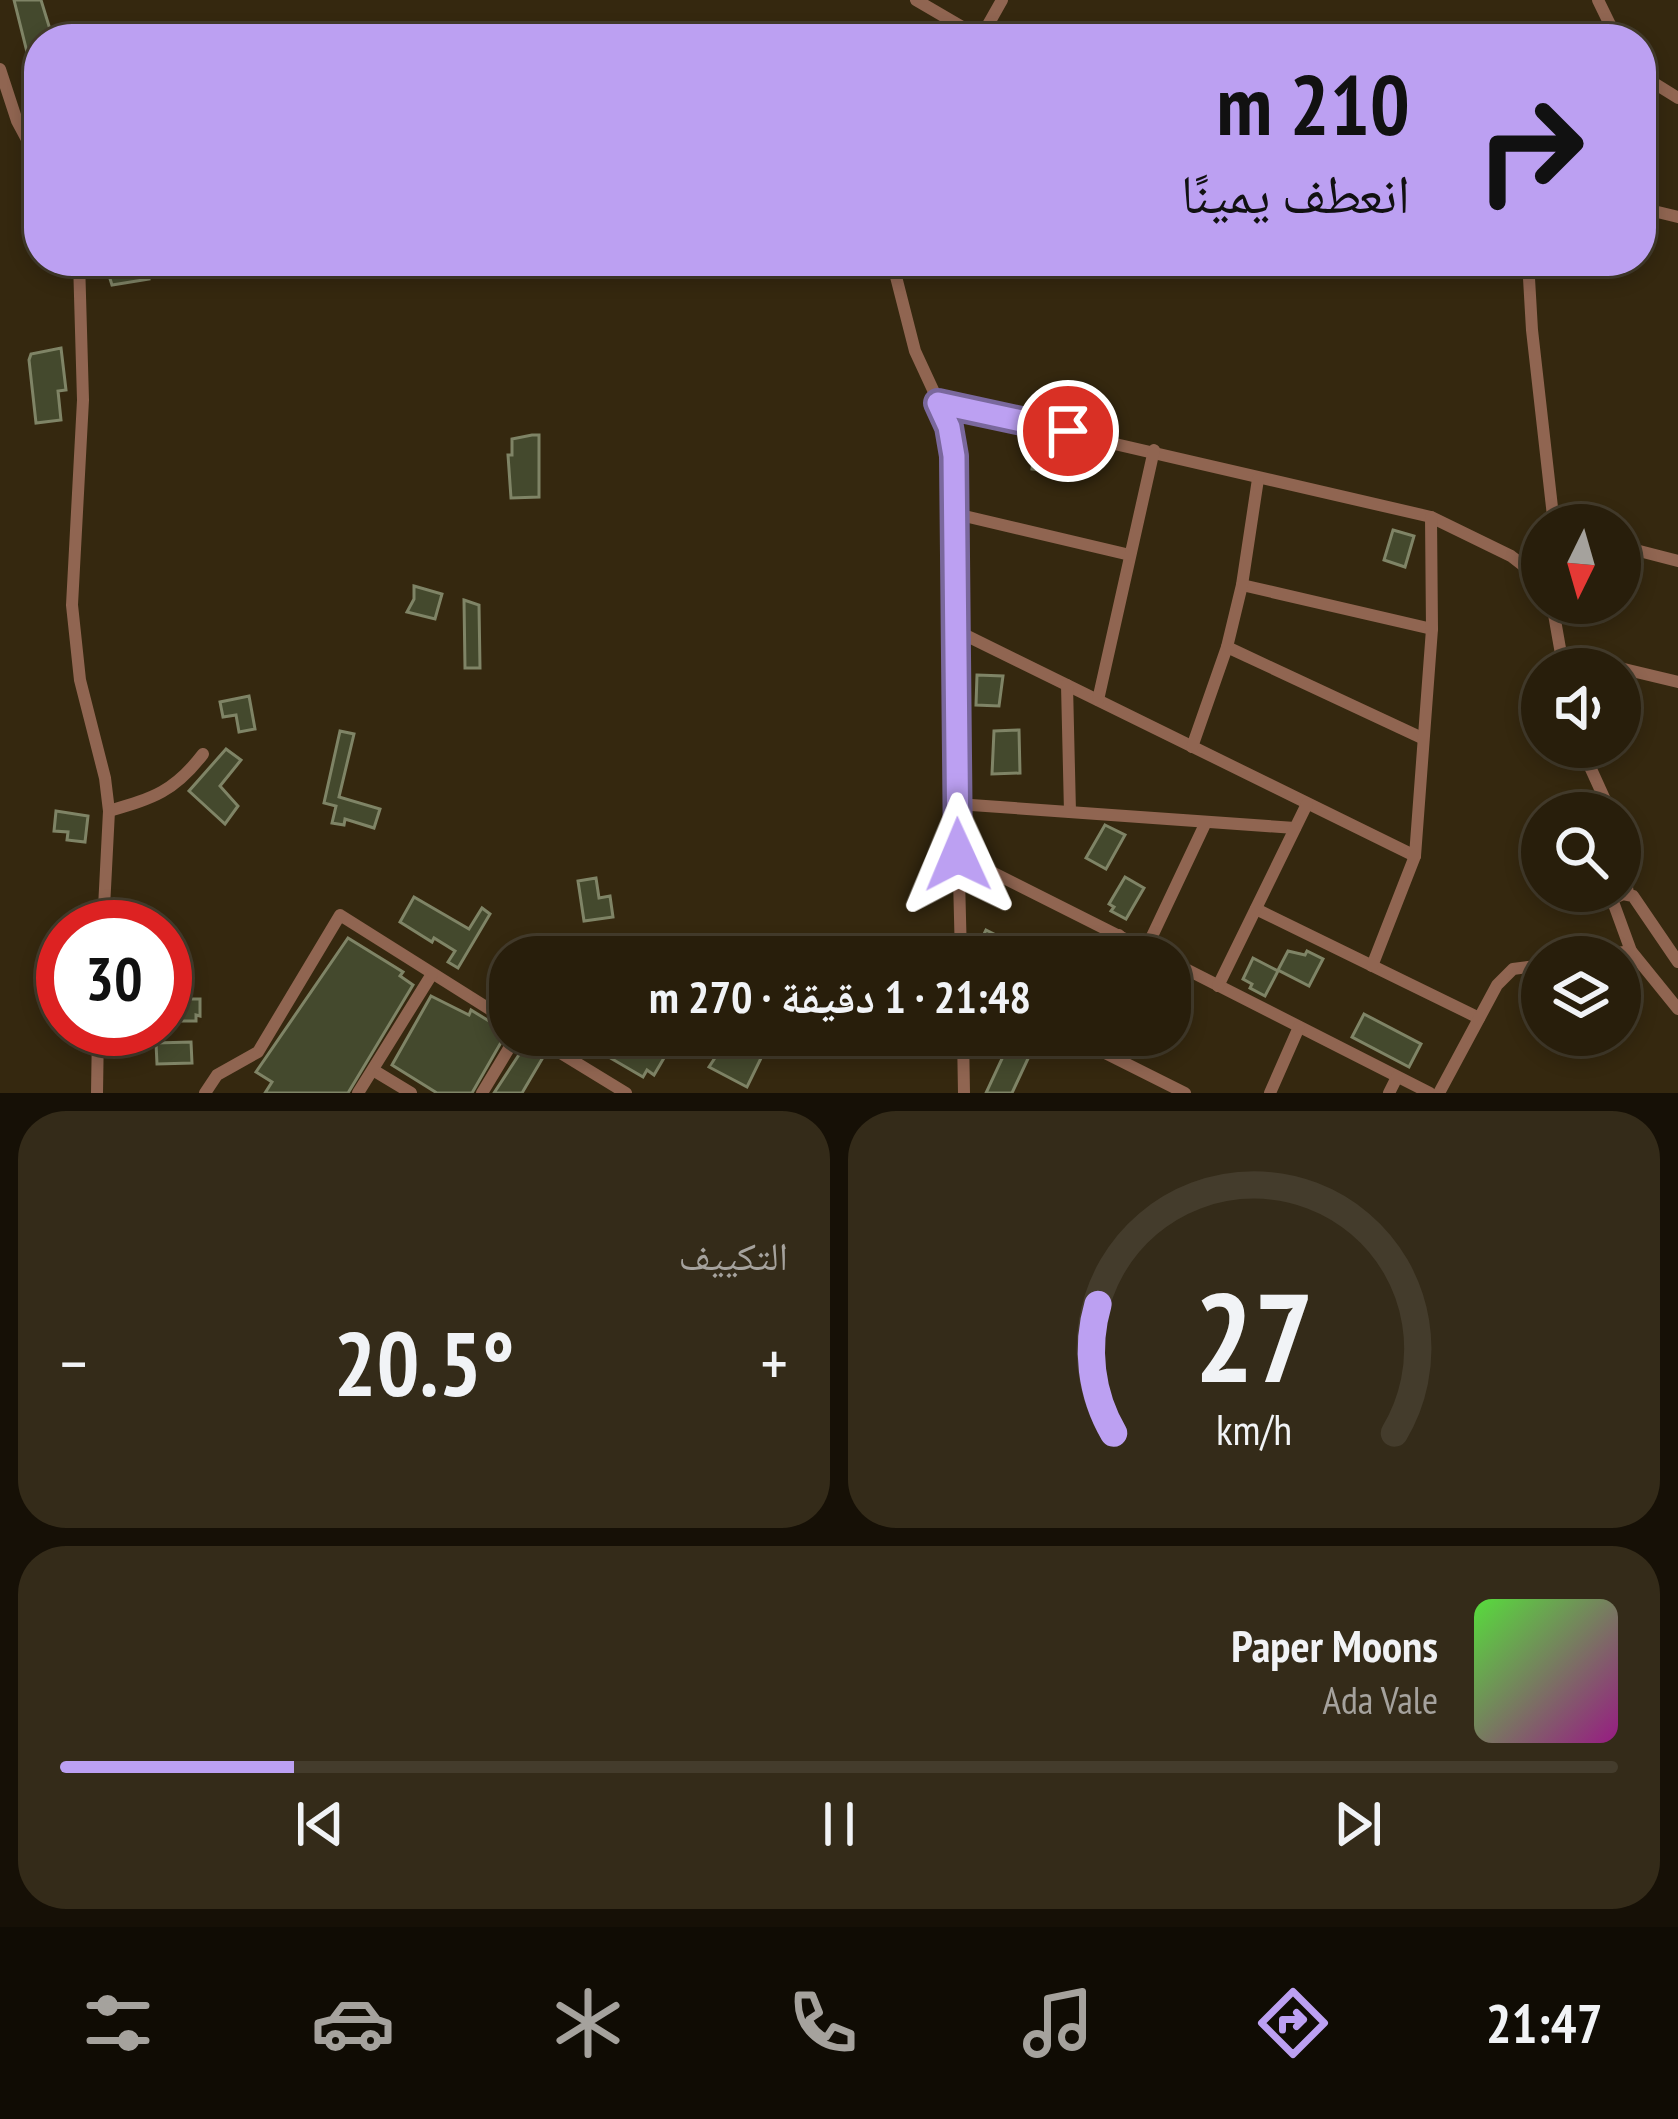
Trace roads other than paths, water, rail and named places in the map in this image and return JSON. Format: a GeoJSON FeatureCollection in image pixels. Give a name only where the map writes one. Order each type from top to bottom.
{"type":"FeatureCollection","features":[{"type":"Feature","properties":{"kind":"street"},"geometry":{"type":"LineString","coordinates":[[916,0],[955,24]]}},
{"type":"Feature","properties":{"kind":"street"},"geometry":{"type":"LineString","coordinates":[[0,69],[24,134]]}},
{"type":"Feature","properties":{"kind":"street"},"geometry":{"type":"LineString","coordinates":[[81,276],[83,400],[72,605],[80,680],[109,811],[105,900]]}},
{"type":"Feature","properties":{"kind":"street"},"geometry":{"type":"LineString","coordinates":[[896,276],[915,351],[952,445],[960,936]]}},
{"type":"Feature","properties":{"kind":"street"},"geometry":{"type":"LineString","coordinates":[[1529,276],[1552,504]]}},
{"type":"Feature","properties":{"kind":"street"},"geometry":{"type":"LineString","coordinates":[[938,403],[1431,517],[1521,564]]}},
{"type":"Feature","properties":{"kind":"street"},"geometry":{"type":"LineString","coordinates":[[1098,700],[1154,450]]}},
{"type":"Feature","properties":{"kind":"street"},"geometry":{"type":"LineString","coordinates":[[1192,747],[1227,647],[1258,479]]}},
{"type":"Feature","properties":{"kind":"street"},"geometry":{"type":"LineString","coordinates":[[956,514],[1130,555]]}},
{"type":"Feature","properties":{"kind":"street"},"geometry":{"type":"LineString","coordinates":[[1372,966],[1415,856],[1432,628],[1431,517]]}},
{"type":"Feature","properties":{"kind":"street"},"geometry":{"type":"LineString","coordinates":[[1641,551],[1678,561]]}},
{"type":"Feature","properties":{"kind":"street"},"geometry":{"type":"LineString","coordinates":[[1242,585],[1432,628]]}},
{"type":"Feature","properties":{"kind":"street"},"geometry":{"type":"LineString","coordinates":[[955,630],[1415,856]]}},
{"type":"Feature","properties":{"kind":"street"},"geometry":{"type":"LineString","coordinates":[[1227,647],[1422,738]]}},
{"type":"Feature","properties":{"kind":"street"},"geometry":{"type":"LineString","coordinates":[[1641,676],[1678,682]]}},
{"type":"Feature","properties":{"kind":"street"},"geometry":{"type":"LineString","coordinates":[[1067,685],[1070,812]]}},
{"type":"Feature","properties":{"kind":"street"},"geometry":{"type":"LineString","coordinates":[[109,811],[166,792],[185,778],[203,754]]}},
{"type":"Feature","properties":{"kind":"street"},"geometry":{"type":"LineString","coordinates":[[957,804],[1295,828]]}},
{"type":"Feature","properties":{"kind":"street"},"geometry":{"type":"LineString","coordinates":[[1218,986],[1307,804]]}},
{"type":"Feature","properties":{"kind":"street"},"geometry":{"type":"LineString","coordinates":[[1152,936],[1206,822]]}},
{"type":"Feature","properties":{"kind":"street"},"geometry":{"type":"LineString","coordinates":[[958,855],[1119,935]]}},
{"type":"Feature","properties":{"kind":"street"},"geometry":{"type":"LineString","coordinates":[[1641,907],[1678,962]]}},
{"type":"Feature","properties":{"kind":"street"},"geometry":{"type":"LineString","coordinates":[[1256,909],[1479,1018]]}},
{"type":"Feature","properties":{"kind":"street"},"geometry":{"type":"LineString","coordinates":[[205,1093],[218,1075],[258,1052],[340,915],[489,1009]]}},
{"type":"Feature","properties":{"kind":"street"},"geometry":{"type":"LineString","coordinates":[[1641,963],[1678,1009]]}},
{"type":"Feature","properties":{"kind":"street"},"geometry":{"type":"LineString","coordinates":[[1191,972],[1435,1093],[1497,985],[1521,968]]}},
{"type":"Feature","properties":{"kind":"street"},"geometry":{"type":"LineString","coordinates":[[358,1093],[432,974]]}},
{"type":"Feature","properties":{"kind":"street"},"geometry":{"type":"LineString","coordinates":[[1270,1093],[1299,1027]]}},
{"type":"Feature","properties":{"kind":"street"},"geometry":{"type":"LineString","coordinates":[[97,1093],[98,1056]]}},
{"type":"Feature","properties":{"kind":"street"},"geometry":{"type":"LineString","coordinates":[[482,1093],[504,1056]]}},
{"type":"Feature","properties":{"kind":"street"},"geometry":{"type":"LineString","coordinates":[[562,1056],[611,1089],[626,1093]]}},
{"type":"Feature","properties":{"kind":"street"},"geometry":{"type":"LineString","coordinates":[[963,1056],[964,1093]]}},
{"type":"Feature","properties":{"kind":"street"},"geometry":{"type":"LineString","coordinates":[[1105,1056],[1158,1087],[1185,1093]]}},
{"type":"Feature","properties":{"kind":"street"},"geometry":{"type":"LineString","coordinates":[[373,1070],[411,1093]]}},
{"type":"Feature","properties":{"kind":"street"},"geometry":{"type":"LineString","coordinates":[[1389,1093],[1397,1076]]}}]}
